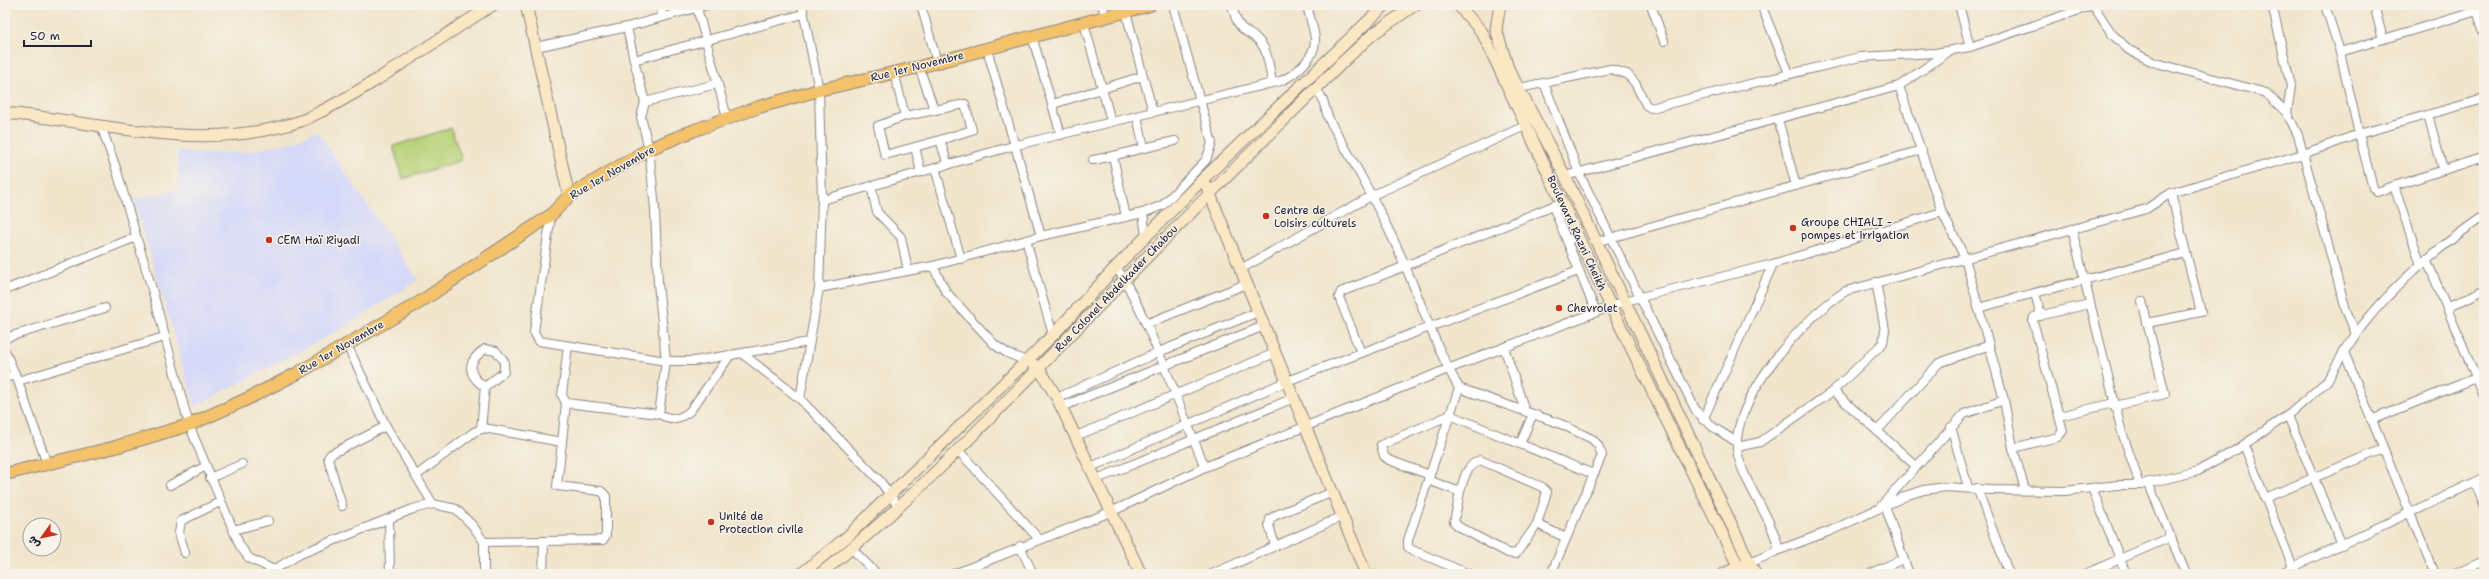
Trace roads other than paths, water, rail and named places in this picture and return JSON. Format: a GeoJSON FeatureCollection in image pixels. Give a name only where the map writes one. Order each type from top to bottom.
{"type":"FeatureCollection","features":[{"type":"Feature","properties":{"kind":"main road"},"geometry":{"type":"LineString","coordinates":[[5,113],[54,117],[101,126],[190,137],[254,133],[293,123],[309,117],[357,91],[493,5]]}},
{"type":"Feature","properties":{"kind":"main road"},"geometry":{"type":"LineString","coordinates":[[526,5],[569,196]]}},
{"type":"Feature","properties":{"kind":"main road","name":"Rue 1er Novembre"},"geometry":{"type":"LineString","coordinates":[[5,474],[112,448],[189,425],[279,383],[346,343],[420,302],[551,215],[569,196],[649,149],[727,117],[820,90],[920,67],[1150,5]]}},
{"type":"Feature","properties":{"kind":"main road","name":"Rue Colonel Abdelkader Chabou"},"geometry":{"type":"LineString","coordinates":[[800,574],[848,536],[889,494],[1053,335],[1116,267],[1202,180],[1385,5]]}},
{"type":"Feature","properties":{"kind":"main road","name":"Rue Colonel Abdelkader Chabou"},"geometry":{"type":"LineString","coordinates":[[820,574],[898,506],[1039,368],[1210,191],[1373,34],[1415,5]]}},
{"type":"Feature","properties":{"kind":"main road","name":"Boulevard Razni Cheikh"},"geometry":{"type":"LineString","coordinates":[[1458,5],[1482,32],[1565,176],[1755,574]]}},
{"type":"Feature","properties":{"kind":"main road","name":"Boulevard Razni Cheikh"},"geometry":{"type":"LineString","coordinates":[[1500,5],[1496,28],[1498,41],[1527,125],[1558,204],[1578,235],[1611,307],[1740,571]]}},
{"type":"Feature","properties":{"kind":"main road"},"geometry":{"type":"LineString","coordinates":[[1202,180],[1210,191],[1240,270],[1366,574]]}},
{"type":"Feature","properties":{"kind":"main road"},"geometry":{"type":"LineString","coordinates":[[1026,361],[1039,368],[1059,403],[1113,511],[1141,574]]}},
{"type":"Feature","properties":{"kind":"main road"},"geometry":{"type":"LineString","coordinates":[[1723,574],[1740,571],[1750,562]]}},
{"type":"Feature","properties":{"kind":"street"},"geometry":{"type":"LineString","coordinates":[[660,5],[663,17]]}},
{"type":"Feature","properties":{"kind":"street"},"geometry":{"type":"LineString","coordinates":[[536,47],[627,27],[708,5]]}},
{"type":"Feature","properties":{"kind":"street"},"geometry":{"type":"LineString","coordinates":[[800,399],[819,288],[822,200],[820,90],[802,5]]}},
{"type":"Feature","properties":{"kind":"street"},"geometry":{"type":"LineString","coordinates":[[921,5],[937,62]]}},
{"type":"Feature","properties":{"kind":"street"},"geometry":{"type":"LineString","coordinates":[[1102,5],[1106,17]]}},
{"type":"Feature","properties":{"kind":"street"},"geometry":{"type":"LineString","coordinates":[[819,288],[933,266],[1041,236],[1143,213],[1163,205],[1209,155],[1212,143],[1173,5]]}},
{"type":"Feature","properties":{"kind":"street"},"geometry":{"type":"LineString","coordinates":[[1232,5],[1234,18],[1240,28],[1256,39],[1265,49],[1272,82]]}},
{"type":"Feature","properties":{"kind":"street"},"geometry":{"type":"LineString","coordinates":[[822,200],[1013,146],[1061,135],[1111,121],[1200,101],[1291,77],[1306,61],[1313,50],[1315,39],[1307,5]]}},
{"type":"Feature","properties":{"kind":"street"},"geometry":{"type":"LineString","coordinates":[[1651,5],[1664,41]]}},
{"type":"Feature","properties":{"kind":"street"},"geometry":{"type":"LineString","coordinates":[[1762,5],[1789,73]]}},
{"type":"Feature","properties":{"kind":"street"},"geometry":{"type":"LineString","coordinates":[[1960,5],[1970,47]]}},
{"type":"Feature","properties":{"kind":"street"},"geometry":{"type":"LineString","coordinates":[[1514,89],[1610,69],[1620,71],[1635,83],[1642,100],[1651,108],[1789,73],[1860,57],[1890,57],[1950,51],[1970,47],[2094,5],[2112,34],[2129,50],[2153,62],[2266,93],[2287,113],[2298,135],[2346,310],[2356,334]]}},
{"type":"Feature","properties":{"kind":"street"},"geometry":{"type":"LineString","coordinates":[[2272,5],[2291,86],[2287,113]]}},
{"type":"Feature","properties":{"kind":"street"},"geometry":{"type":"LineString","coordinates":[[2325,5],[2340,52],[2374,192],[2484,157]]}},
{"type":"Feature","properties":{"kind":"street"},"geometry":{"type":"LineString","coordinates":[[2374,5],[2383,39]]}},
{"type":"Feature","properties":{"kind":"street"},"geometry":{"type":"LineString","coordinates":[[697,8],[716,84],[727,117]]}},
{"type":"Feature","properties":{"kind":"street"},"geometry":{"type":"LineString","coordinates":[[2340,52],[2479,8],[2484,32]]}},
{"type":"Feature","properties":{"kind":"street"},"geometry":{"type":"LineString","coordinates":[[1126,12],[1153,112]]}},
{"type":"Feature","properties":{"kind":"street"},"geometry":{"type":"LineString","coordinates":[[634,60],[704,39],[803,14]]}},
{"type":"Feature","properties":{"kind":"street"},"geometry":{"type":"LineString","coordinates":[[1084,23],[1111,121]]}},
{"type":"Feature","properties":{"kind":"street"},"geometry":{"type":"LineString","coordinates":[[627,27],[645,102],[641,117],[649,149],[655,210],[658,283],[666,361],[659,414]]}},
{"type":"Feature","properties":{"kind":"street"},"geometry":{"type":"LineString","coordinates":[[1032,36],[1061,135]]}},
{"type":"Feature","properties":{"kind":"street"},"geometry":{"type":"LineString","coordinates":[[987,49],[1013,146],[1041,236]]}},
{"type":"Feature","properties":{"kind":"street"},"geometry":{"type":"LineString","coordinates":[[1565,176],[1899,86],[1950,51]]}},
{"type":"Feature","properties":{"kind":"street"},"geometry":{"type":"LineString","coordinates":[[920,67],[934,109]]}},
{"type":"Feature","properties":{"kind":"street"},"geometry":{"type":"LineString","coordinates":[[894,72],[905,116]]}},
{"type":"Feature","properties":{"kind":"street"},"geometry":{"type":"LineString","coordinates":[[1053,104],[1143,76]]}},
{"type":"Feature","properties":{"kind":"street"},"geometry":{"type":"LineString","coordinates":[[1544,83],[1578,173],[1696,411],[1703,420],[1736,444],[1760,442],[1833,391],[1883,343],[1885,330],[1876,282]]}},
{"type":"Feature","properties":{"kind":"street"},"geometry":{"type":"LineString","coordinates":[[645,102],[716,84]]}},
{"type":"Feature","properties":{"kind":"street"},"geometry":{"type":"LineString","coordinates":[[1899,86],[1942,212],[1965,258],[1987,346],[2004,400],[2013,448],[2025,490]]}},
{"type":"Feature","properties":{"kind":"street"},"geometry":{"type":"LineString","coordinates":[[1316,89],[1321,94],[1327,117],[1373,195],[1405,265],[1429,328],[1448,369],[1459,388],[1561,424],[1595,442],[1602,455],[1551,574]]}},
{"type":"Feature","properties":{"kind":"street"},"geometry":{"type":"LineString","coordinates":[[1779,550],[1772,527],[1743,469],[1736,444],[1758,383],[1786,346],[1838,296],[1846,291],[1876,282],[2146,209],[2171,193],[2303,154],[2359,134],[2484,99]]}},
{"type":"Feature","properties":{"kind":"street"},"geometry":{"type":"LineString","coordinates":[[962,104],[968,106],[972,130],[885,154],[877,131],[880,124],[905,116],[962,104]]}},
{"type":"Feature","properties":{"kind":"street"},"geometry":{"type":"LineString","coordinates":[[2428,114],[2443,169]]}},
{"type":"Feature","properties":{"kind":"street"},"geometry":{"type":"LineString","coordinates":[[1137,116],[1144,148]]}},
{"type":"Feature","properties":{"kind":"street"},"geometry":{"type":"LineString","coordinates":[[1778,119],[1796,186]]}},
{"type":"Feature","properties":{"kind":"street"},"geometry":{"type":"LineString","coordinates":[[1240,270],[1373,195],[1527,125]]}},
{"type":"Feature","properties":{"kind":"street"},"geometry":{"type":"LineString","coordinates":[[101,126],[136,237],[189,425],[220,502],[244,553],[271,573],[300,554],[413,509],[433,504],[461,512],[484,542],[484,574]]}},
{"type":"Feature","properties":{"kind":"street"},"geometry":{"type":"LineString","coordinates":[[940,140],[948,165]]}},
{"type":"Feature","properties":{"kind":"street"},"geometry":{"type":"LineString","coordinates":[[1093,160],[1175,141]]}},
{"type":"Feature","properties":{"kind":"street"},"geometry":{"type":"LineString","coordinates":[[914,147],[921,172]]}},
{"type":"Feature","properties":{"kind":"street"},"geometry":{"type":"LineString","coordinates":[[1596,242],[1922,150]]}},
{"type":"Feature","properties":{"kind":"street"},"geometry":{"type":"LineString","coordinates":[[1113,156],[1126,217]]}},
{"type":"Feature","properties":{"kind":"street"},"geometry":{"type":"LineString","coordinates":[[935,168],[961,259]]}},
{"type":"Feature","properties":{"kind":"street"},"geometry":{"type":"LineString","coordinates":[[871,186],[877,212],[892,225],[901,237],[908,271]]}},
{"type":"Feature","properties":{"kind":"street"},"geometry":{"type":"LineString","coordinates":[[2394,186],[2424,263],[2447,308],[2484,396]]}},
{"type":"Feature","properties":{"kind":"street"},"geometry":{"type":"LineString","coordinates":[[2147,324],[2200,312],[2171,193]]}},
{"type":"Feature","properties":{"kind":"street"},"geometry":{"type":"LineString","coordinates":[[1361,354],[1338,297],[1341,292],[1558,204],[1567,241],[1596,312]]}},
{"type":"Feature","properties":{"kind":"street"},"geometry":{"type":"LineString","coordinates":[[954,574],[1020,546],[1113,511],[1205,467],[1305,426],[1625,301],[1773,264],[1942,212]]}},
{"type":"Feature","properties":{"kind":"street"},"geometry":{"type":"LineString","coordinates":[[1143,213],[1146,237]]}},
{"type":"Feature","properties":{"kind":"street"},"geometry":{"type":"LineString","coordinates":[[551,215],[534,332],[539,341],[666,361],[694,361],[729,357],[809,342]]}},
{"type":"Feature","properties":{"kind":"street"},"geometry":{"type":"LineString","coordinates":[[1750,562],[1830,531],[1882,507],[1924,490],[1946,487],[1968,487],[2065,491],[2118,485],[2144,484],[2198,471],[2244,445],[2288,416],[2327,381],[2356,334],[2384,300],[2424,263],[2484,216]]}},
{"type":"Feature","properties":{"kind":"street"},"geometry":{"type":"LineString","coordinates":[[2072,229],[2083,280],[2114,404],[2144,484],[2171,537],[2186,574]]}},
{"type":"Feature","properties":{"kind":"street"},"geometry":{"type":"LineString","coordinates":[[1567,241],[1578,235]]}},
{"type":"Feature","properties":{"kind":"street"},"geometry":{"type":"LineString","coordinates":[[5,290],[136,237]]}},
{"type":"Feature","properties":{"kind":"street"},"geometry":{"type":"LineString","coordinates":[[1026,240],[1053,335]]}},
{"type":"Feature","properties":{"kind":"street"},"geometry":{"type":"LineString","coordinates":[[1978,308],[2186,253]]}},
{"type":"Feature","properties":{"kind":"street"},"geometry":{"type":"LineString","coordinates":[[1703,420],[1773,264]]}},
{"type":"Feature","properties":{"kind":"street"},"geometry":{"type":"LineString","coordinates":[[933,266],[946,292],[995,345],[1007,354],[1026,361]]}},
{"type":"Feature","properties":{"kind":"street"},"geometry":{"type":"LineString","coordinates":[[1116,267],[1125,280],[1159,352],[1186,424],[1205,467]]}},
{"type":"Feature","properties":{"kind":"street"},"geometry":{"type":"LineString","coordinates":[[1091,467],[1186,424],[1287,381],[1578,271]]}},
{"type":"Feature","properties":{"kind":"street"},"geometry":{"type":"LineString","coordinates":[[1146,324],[1246,284]]}},
{"type":"Feature","properties":{"kind":"street"},"geometry":{"type":"LineString","coordinates":[[2447,308],[2484,290]]}},
{"type":"Feature","properties":{"kind":"street"},"geometry":{"type":"LineString","coordinates":[[2035,293],[2041,316]]}},
{"type":"Feature","properties":{"kind":"street"},"geometry":{"type":"LineString","coordinates":[[2059,416],[2165,394],[2142,301]]}},
{"type":"Feature","properties":{"kind":"street"},"geometry":{"type":"LineString","coordinates":[[2013,448],[2061,435],[2063,431],[2033,321],[2034,317],[2089,304]]}},
{"type":"Feature","properties":{"kind":"street"},"geometry":{"type":"LineString","coordinates":[[5,338],[105,308]]}},
{"type":"Feature","properties":{"kind":"street"},"geometry":{"type":"LineString","coordinates":[[1059,403],[1159,352],[1258,312]]}},
{"type":"Feature","properties":{"kind":"street"},"geometry":{"type":"LineString","coordinates":[[1059,403],[1164,366],[1264,326]]}},
{"type":"Feature","properties":{"kind":"street"},"geometry":{"type":"LineString","coordinates":[[5,378],[17,377],[164,337]]}},
{"type":"Feature","properties":{"kind":"street"},"geometry":{"type":"LineString","coordinates":[[346,343],[386,426],[417,475],[433,504]]}},
{"type":"Feature","properties":{"kind":"street"},"geometry":{"type":"LineString","coordinates":[[484,542],[600,541],[606,535],[606,496],[601,490],[557,486],[566,403],[562,395],[568,346]]}},
{"type":"Feature","properties":{"kind":"street"},"geometry":{"type":"LineString","coordinates":[[1877,431],[1939,363],[1987,346]]}},
{"type":"Feature","properties":{"kind":"street"},"geometry":{"type":"LineString","coordinates":[[1504,347],[1529,413],[1520,444]]}},
{"type":"Feature","properties":{"kind":"street"},"geometry":{"type":"LineString","coordinates":[[480,429],[485,387],[504,372],[504,361],[496,351],[485,349],[475,356],[471,364],[472,374],[476,381],[485,387]]}},
{"type":"Feature","properties":{"kind":"street"},"geometry":{"type":"LineString","coordinates":[[5,351],[17,377],[47,464]]}},
{"type":"Feature","properties":{"kind":"street"},"geometry":{"type":"LineString","coordinates":[[2344,352],[2435,574]]}},
{"type":"Feature","properties":{"kind":"street"},"geometry":{"type":"LineString","coordinates":[[1076,436],[1275,353]]}},
{"type":"Feature","properties":{"kind":"street"},"geometry":{"type":"LineString","coordinates":[[744,355],[800,399],[832,428],[880,481],[898,506]]}},
{"type":"Feature","properties":{"kind":"street"},"geometry":{"type":"LineString","coordinates":[[566,403],[659,414],[670,419],[682,417],[686,414],[729,357]]}},
{"type":"Feature","properties":{"kind":"street"},"geometry":{"type":"LineString","coordinates":[[2371,420],[2476,378]]}},
{"type":"Feature","properties":{"kind":"street"},"geometry":{"type":"LineString","coordinates":[[1459,388],[1408,540],[1408,547],[1431,559],[1469,574]]}},
{"type":"Feature","properties":{"kind":"street"},"geometry":{"type":"LineString","coordinates":[[1833,391],[1916,466]]}},
{"type":"Feature","properties":{"kind":"street"},"geometry":{"type":"LineString","coordinates":[[1097,479],[1294,398]]}},
{"type":"Feature","properties":{"kind":"street"},"geometry":{"type":"LineString","coordinates":[[1882,507],[1916,466],[1964,414],[2004,400]]}},
{"type":"Feature","properties":{"kind":"street"},"geometry":{"type":"LineString","coordinates":[[1460,492],[1389,460],[1384,456],[1382,446],[1450,414],[1594,474]]}},
{"type":"Feature","properties":{"kind":"street"},"geometry":{"type":"LineString","coordinates":[[2288,416],[2342,545]]}},
{"type":"Feature","properties":{"kind":"street"},"geometry":{"type":"LineString","coordinates":[[342,506],[328,458],[331,454],[386,426]]}},
{"type":"Feature","properties":{"kind":"street"},"geometry":{"type":"LineString","coordinates":[[1951,427],[1968,487]]}},
{"type":"Feature","properties":{"kind":"street"},"geometry":{"type":"LineString","coordinates":[[417,475],[480,429],[562,442]]}},
{"type":"Feature","properties":{"kind":"street"},"geometry":{"type":"LineString","coordinates":[[2244,445],[2296,571]]}},
{"type":"Feature","properties":{"kind":"street"},"geometry":{"type":"LineString","coordinates":[[956,449],[1039,539]]}},
{"type":"Feature","properties":{"kind":"street"},"geometry":{"type":"LineString","coordinates":[[2265,498],[2383,449]]}},
{"type":"Feature","properties":{"kind":"street"},"geometry":{"type":"LineString","coordinates":[[1480,460],[1545,489],[1546,498],[1537,524],[1521,549],[1516,554],[1508,553],[1459,527],[1454,522],[1460,492],[1465,472],[1472,463],[1480,460]]}},
{"type":"Feature","properties":{"kind":"street"},"geometry":{"type":"LineString","coordinates":[[210,478],[242,464]]}},
{"type":"Feature","properties":{"kind":"street"},"geometry":{"type":"LineString","coordinates":[[170,485],[206,466]]}},
{"type":"Feature","properties":{"kind":"street"},"geometry":{"type":"LineString","coordinates":[[2280,574],[2296,571],[2342,545],[2411,514],[2484,478]]}},
{"type":"Feature","properties":{"kind":"street"},"geometry":{"type":"LineString","coordinates":[[2475,483],[2484,504]]}},
{"type":"Feature","properties":{"kind":"street"},"geometry":{"type":"LineString","coordinates":[[1977,488],[2009,574]]}},
{"type":"Feature","properties":{"kind":"street"},"geometry":{"type":"LineString","coordinates":[[2092,488],[2126,574]]}},
{"type":"Feature","properties":{"kind":"street"},"geometry":{"type":"LineString","coordinates":[[1275,546],[1269,525],[1270,520],[1276,514],[1333,492]]}},
{"type":"Feature","properties":{"kind":"street"},"geometry":{"type":"LineString","coordinates":[[185,553],[179,532],[181,521],[220,502]]}},
{"type":"Feature","properties":{"kind":"street"},"geometry":{"type":"LineString","coordinates":[[1882,507],[1909,574]]}},
{"type":"Feature","properties":{"kind":"street"},"geometry":{"type":"LineString","coordinates":[[1212,574],[1343,516]]}},
{"type":"Feature","properties":{"kind":"street"},"geometry":{"type":"LineString","coordinates":[[389,519],[390,574]]}},
{"type":"Feature","properties":{"kind":"street"},"geometry":{"type":"LineString","coordinates":[[233,530],[268,521]]}},
{"type":"Feature","properties":{"kind":"street"},"geometry":{"type":"LineString","coordinates":[[1537,524],[1566,538]]}},
{"type":"Feature","properties":{"kind":"street"},"geometry":{"type":"LineString","coordinates":[[2086,574],[2171,537]]}},
{"type":"Feature","properties":{"kind":"street"},"geometry":{"type":"LineString","coordinates":[[544,541],[544,574]]}},
{"type":"Feature","properties":{"kind":"street"},"geometry":{"type":"LineString","coordinates":[[1020,546],[1033,574]]}},
{"type":"Feature","properties":{"kind":"street"},"geometry":{"type":"LineString","coordinates":[[851,548],[877,574]]}},
{"type":"Feature","properties":{"kind":"street"},"geometry":{"type":"LineString","coordinates":[[1869,574],[1903,558]]}},
{"type":"Feature","properties":{"kind":"street"},"geometry":{"type":"LineString","coordinates":[[2455,574],[2484,561]]}},
{"type":"Feature","properties":{"kind":"place","name":"Centre de Loisirs culturels"},"geometry":{"type":"Point","coordinates":[1266,216]}},
{"type":"Feature","properties":{"kind":"place","name":"Groupe CHIALI - pompes et irrigation"},"geometry":{"type":"Point","coordinates":[1793,228]}},
{"type":"Feature","properties":{"kind":"place","name":"CEM Haï Riyadi"},"geometry":{"type":"Point","coordinates":[269,240]}},
{"type":"Feature","properties":{"kind":"place","name":"Chevrolet"},"geometry":{"type":"Point","coordinates":[1559,308]}},
{"type":"Feature","properties":{"kind":"place","name":"Unité de Protection civile"},"geometry":{"type":"Point","coordinates":[711,522]}}]}
